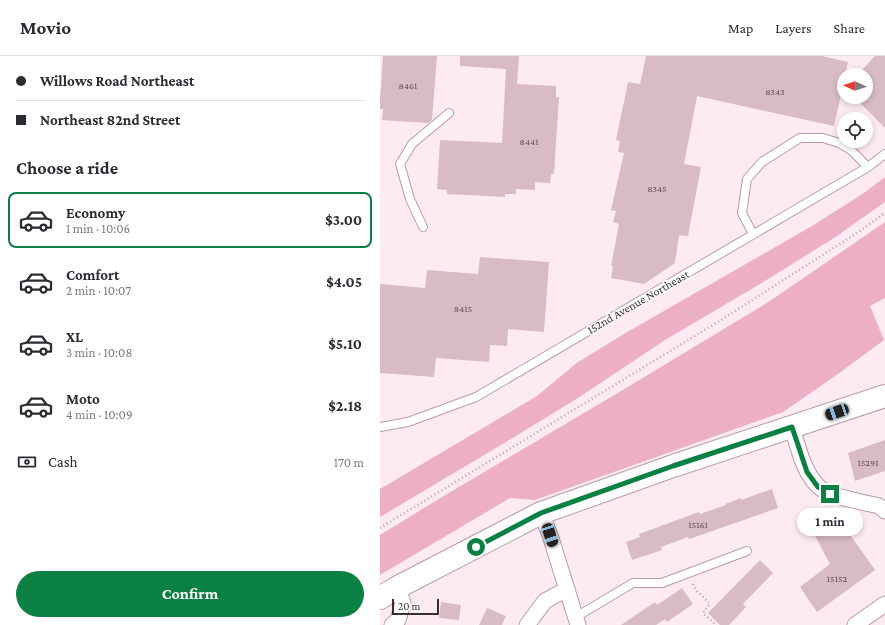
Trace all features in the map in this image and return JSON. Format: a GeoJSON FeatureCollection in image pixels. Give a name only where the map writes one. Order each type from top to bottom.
{"type":"FeatureCollection","features":[{"type":"Feature","properties":{"kind":"street"},"geometry":{"type":"LineString","coordinates":[[392,625],[398,620],[403,603],[389,592],[541,513],[673,466],[885,396]]}},
{"type":"Feature","properties":{"kind":"street"},"geometry":{"type":"LineString","coordinates":[[792,427],[807,472],[818,487],[830,494],[883,505]]}},
{"type":"Feature","properties":{"kind":"street"},"geometry":{"type":"LineString","coordinates":[[541,513],[550,535],[577,621]]}},
{"type":"Feature","properties":{"kind":"street"},"geometry":{"type":"LineString","coordinates":[[528,625],[545,601],[567,589]]}},
{"type":"Feature","properties":{"kind":"street"},"geometry":{"type":"LineString","coordinates":[[855,625],[885,604]]}},
{"type":"Feature","properties":{"kind":"lane"},"geometry":{"type":"LineString","coordinates":[[423,227],[410,199],[400,164],[412,144],[449,113]]}},
{"type":"Feature","properties":{"kind":"lane"},"geometry":{"type":"LineString","coordinates":[[753,234],[742,213],[748,179],[762,162],[800,138],[823,138],[839,144],[851,150],[868,167]]}},
{"type":"Feature","properties":{"kind":"lane","name":"152nd Avenue Northeast"},"geometry":{"type":"LineString","coordinates":[[380,427],[408,422],[476,398],[868,167],[885,154]]}},
{"type":"Feature","properties":{"kind":"lane"},"geometry":{"type":"LineString","coordinates":[[577,621],[633,584],[662,583],[747,551]]}},
{"type":"Feature","properties":{"kind":"path"},"geometry":{"type":"LineString","coordinates":[[380,528],[720,320],[857,233],[885,213]]}},
{"type":"Feature","properties":{"kind":"path"},"geometry":{"type":"LineString","coordinates":[[697,591],[710,604],[703,613],[716,625]]}},
{"type":"Feature","properties":{"kind":"shaded area"},"geometry":{"type":"Polygon","coordinates":[[[885,177],[885,202],[834,238],[665,340],[578,398],[380,517],[380,489],[537,396],[578,362],[812,226],[864,193],[885,177]]]}},
{"type":"Feature","properties":{"kind":"shaded area"},"geometry":{"type":"Polygon","coordinates":[[[885,222],[885,298],[870,306],[884,340],[838,374],[783,412],[535,500],[510,498],[380,575],[380,535],[770,301],[885,222]]]}},
{"type":"Feature","properties":{"kind":"building"},"geometry":{"type":"Polygon","coordinates":[[[383,56],[437,56],[432,120],[428,123],[382,120],[383,109],[380,109],[380,100],[383,56]]]}},
{"type":"Feature","properties":{"kind":"building"},"geometry":{"type":"Polygon","coordinates":[[[460,56],[519,56],[517,84],[556,86],[556,97],[559,97],[554,174],[551,174],[550,183],[535,182],[535,190],[516,189],[516,194],[505,194],[505,197],[447,194],[447,190],[437,189],[440,140],[502,143],[506,69],[460,66],[460,56]]]}},
{"type":"Feature","properties":{"kind":"building"},"geometry":{"type":"Polygon","coordinates":[[[646,56],[822,56],[848,62],[847,68],[837,68],[837,104],[839,104],[834,126],[697,96],[684,164],[701,167],[688,236],[679,235],[675,263],[644,284],[611,278],[613,266],[611,266],[619,224],[613,222],[616,211],[611,210],[624,153],[618,152],[620,141],[616,140],[628,82],[640,84],[646,56]]]}},
{"type":"Feature","properties":{"kind":"building"},"geometry":{"type":"Polygon","coordinates":[[[875,56],[885,56],[885,128],[873,116],[873,112],[869,112],[861,104],[873,104],[873,68],[864,68],[875,56]]]}},
{"type":"Feature","properties":{"kind":"building"},"geometry":{"type":"Polygon","coordinates":[[[480,257],[549,262],[544,332],[508,329],[507,346],[490,345],[489,362],[436,358],[434,377],[380,373],[380,284],[425,288],[427,270],[478,274],[480,257]]]}},
{"type":"Feature","properties":{"kind":"building"},"geometry":{"type":"Polygon","coordinates":[[[885,440],[885,471],[855,481],[848,453],[885,440]]]}},
{"type":"Feature","properties":{"kind":"building"},"geometry":{"type":"Polygon","coordinates":[[[772,489],[778,508],[689,539],[688,537],[661,547],[662,550],[632,560],[626,542],[640,537],[639,534],[699,512],[700,514],[741,498],[741,500],[772,489]]]}},
{"type":"Feature","properties":{"kind":"building"},"geometry":{"type":"Polygon","coordinates":[[[835,512],[837,516],[844,512],[851,527],[846,529],[875,570],[817,612],[800,587],[830,564],[815,536],[819,534],[813,524],[835,512]]]}},
{"type":"Feature","properties":{"kind":"building"},"geometry":{"type":"Polygon","coordinates":[[[760,560],[773,573],[743,604],[746,607],[729,625],[720,625],[708,613],[760,560]]]}},
{"type":"Feature","properties":{"kind":"building"},"geometry":{"type":"Polygon","coordinates":[[[682,588],[693,604],[667,622],[665,619],[656,625],[621,625],[655,602],[657,605],[682,588]]]}},
{"type":"Feature","properties":{"kind":"building"},"geometry":{"type":"Polygon","coordinates":[[[441,602],[461,605],[459,620],[439,618],[441,602]]]}},
{"type":"Feature","properties":{"kind":"building"},"geometry":{"type":"Polygon","coordinates":[[[487,608],[506,616],[502,625],[479,625],[487,608]]]}},
{"type":"Feature","properties":{"kind":"route"},"geometry":{"type":"LineString","coordinates":[[476,547],[541,513],[673,466],[792,427],[807,472],[818,487],[830,494]]}}]}
